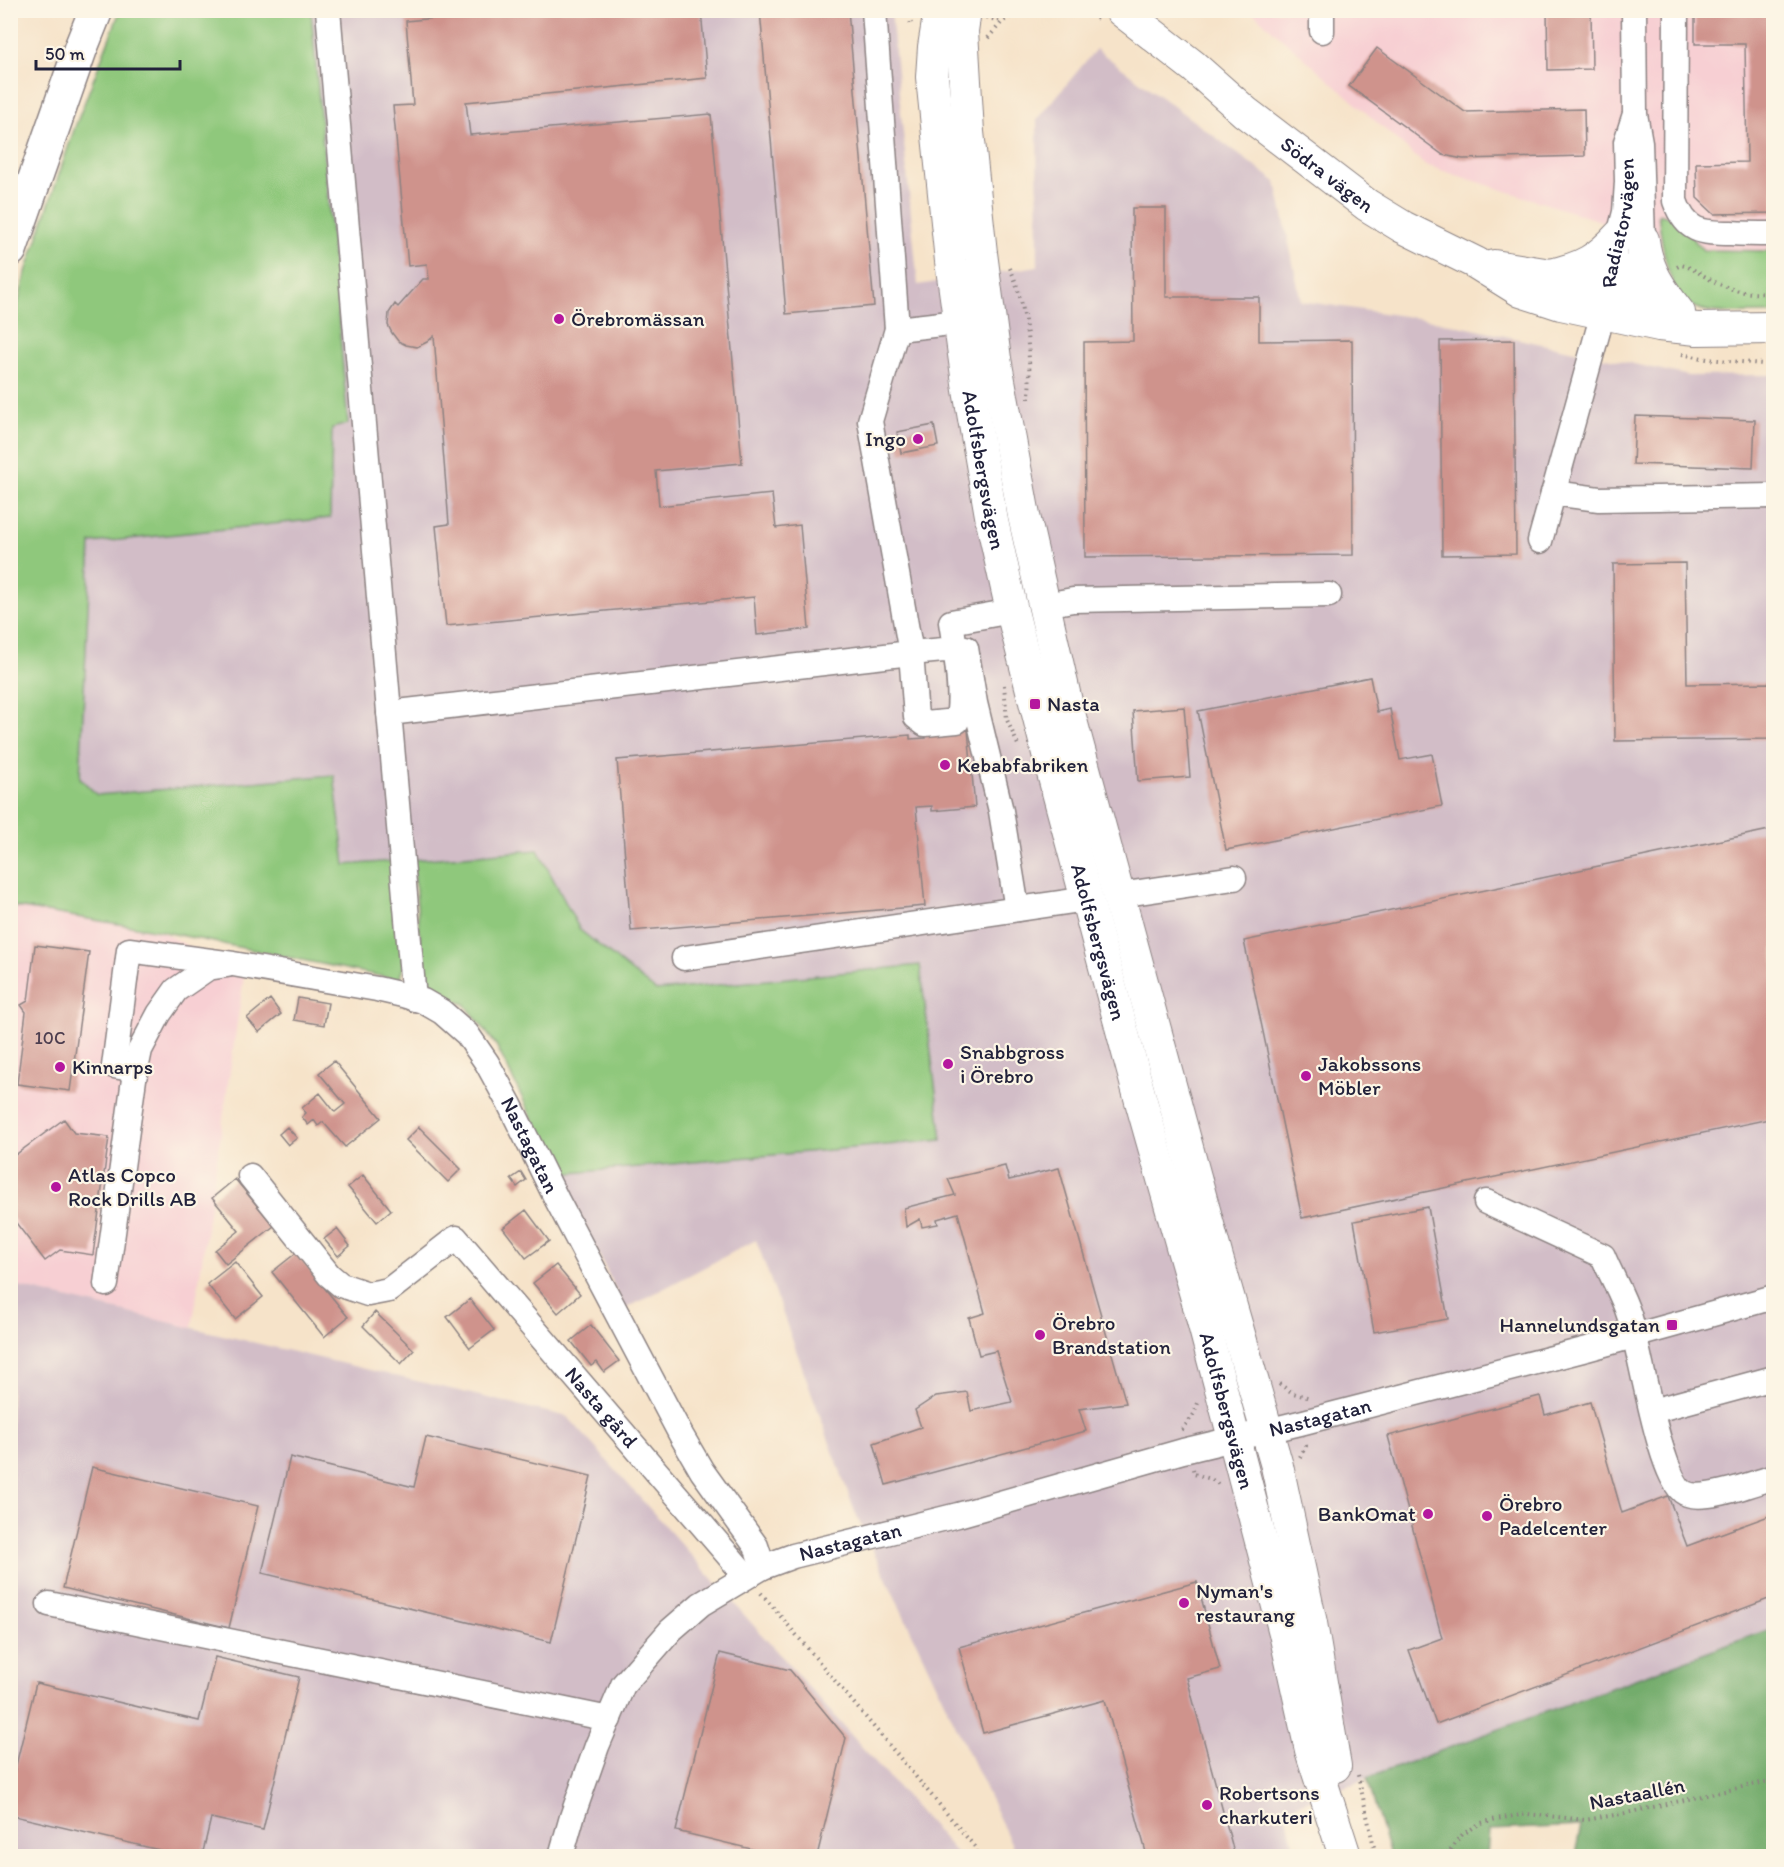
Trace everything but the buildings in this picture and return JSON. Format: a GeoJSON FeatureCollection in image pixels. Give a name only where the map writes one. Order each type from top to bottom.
{"type":"FeatureCollection","features":[{"type":"Feature","properties":{"kind":"highway"},"geometry":{"type":"LineString","coordinates":[[10,250],[96,10]]}},
{"type":"Feature","properties":{"kind":"main road","name":"Adolfsbergsvägen"},"geometry":{"type":"LineString","coordinates":[[940,10],[932,76],[959,322],[992,521],[1035,705],[1234,1438],[1285,1633],[1311,1750],[1345,1857]]}},
{"type":"Feature","properties":{"kind":"main road","name":"Adolfsbergsvägen"},"geometry":{"type":"LineString","coordinates":[[965,10],[962,31],[968,132],[995,359],[1018,485],[1067,706],[1217,1258],[1277,1466],[1311,1623],[1336,1774],[1345,1857]]}},
{"type":"Feature","properties":{"kind":"main road","name":"Södra vägen"},"geometry":{"type":"LineString","coordinates":[[1121,10],[1193,66],[1245,112],[1367,205],[1403,227],[1476,263],[1521,291],[1561,304],[1606,301],[1679,313],[1737,328]]}},
{"type":"Feature","properties":{"kind":"main road","name":"Södra vägen"},"geometry":{"type":"LineString","coordinates":[[1143,10],[1193,66]]}},
{"type":"Feature","properties":{"kind":"main road"},"geometry":{"type":"LineString","coordinates":[[1551,275],[1575,269],[1590,262],[1632,237],[1645,256],[1649,269],[1679,313]]}},
{"type":"Feature","properties":{"kind":"main road","name":"Södra vägen"},"geometry":{"type":"LineString","coordinates":[[1476,263],[1551,275],[1659,325],[1696,328],[1773,328]]}},
{"type":"Feature","properties":{"kind":"main road"},"geometry":{"type":"LineString","coordinates":[[959,322],[990,318]]}},
{"type":"Feature","properties":{"kind":"main road"},"geometry":{"type":"LineString","coordinates":[[1012,611],[1044,605]]}},
{"type":"Feature","properties":{"kind":"main road"},"geometry":{"type":"LineString","coordinates":[[1087,899],[1119,895]]}},
{"type":"Feature","properties":{"kind":"street"},"geometry":{"type":"LineString","coordinates":[[328,10],[414,999]]}},
{"type":"Feature","properties":{"kind":"street"},"geometry":{"type":"LineString","coordinates":[[874,10],[897,329],[870,421],[911,653],[916,717],[925,724],[957,721],[960,711],[956,650],[951,622],[1012,611]]}},
{"type":"Feature","properties":{"kind":"street","name":"Radiatorvägen"},"geometry":{"type":"LineString","coordinates":[[1606,301],[1630,277],[1638,259],[1632,237],[1640,142],[1635,114],[1634,10]]}},
{"type":"Feature","properties":{"kind":"street"},"geometry":{"type":"LineString","coordinates":[[1676,10],[1675,201],[1680,214],[1687,224],[1704,233],[1773,234]]}},
{"type":"Feature","properties":{"kind":"street"},"geometry":{"type":"LineString","coordinates":[[1540,541],[1606,301]]}},
{"type":"Feature","properties":{"kind":"street"},"geometry":{"type":"LineString","coordinates":[[897,329],[959,322]]}},
{"type":"Feature","properties":{"kind":"street"},"geometry":{"type":"LineString","coordinates":[[1553,492],[1599,499],[1773,496]]}},
{"type":"Feature","properties":{"kind":"street"},"geometry":{"type":"LineString","coordinates":[[1044,605],[1073,600],[1329,596]]}},
{"type":"Feature","properties":{"kind":"street"},"geometry":{"type":"LineString","coordinates":[[389,713],[966,648],[975,703],[1001,811],[1017,909]]}},
{"type":"Feature","properties":{"kind":"street"},"geometry":{"type":"LineString","coordinates":[[1119,895],[1234,878]]}},
{"type":"Feature","properties":{"kind":"street"},"geometry":{"type":"LineString","coordinates":[[684,958],[1087,899]]}},
{"type":"Feature","properties":{"kind":"street","name":"Nastagatan"},"geometry":{"type":"LineString","coordinates":[[136,1070],[114,1066],[129,950],[233,964],[376,989],[423,1001],[442,1012],[467,1034],[487,1063],[681,1435],[702,1471],[756,1546],[755,1572]]}},
{"type":"Feature","properties":{"kind":"street"},"geometry":{"type":"LineString","coordinates":[[106,1284],[140,1050],[159,1014],[176,990],[208,969],[233,964]]}},
{"type":"Feature","properties":{"kind":"street","name":"Nasta gård"},"geometry":{"type":"LineString","coordinates":[[250,1176],[328,1275],[341,1285],[354,1290],[368,1294],[389,1290],[456,1238],[755,1572]]}},
{"type":"Feature","properties":{"kind":"street"},"geometry":{"type":"LineString","coordinates":[[1486,1202],[1603,1256],[1629,1314],[1668,1470],[1683,1493],[1692,1496],[1707,1496],[1773,1477]]}},
{"type":"Feature","properties":{"kind":"street","name":"Nastagatan"},"geometry":{"type":"LineString","coordinates":[[561,1857],[597,1746],[623,1685],[670,1630],[700,1604],[755,1572],[793,1556],[958,1515],[1234,1438],[1635,1336],[1773,1297]]}},
{"type":"Feature","properties":{"kind":"street"},"geometry":{"type":"LineString","coordinates":[[1652,1411],[1773,1378]]}},
{"type":"Feature","properties":{"kind":"street"},"geometry":{"type":"LineString","coordinates":[[49,1604],[609,1719]]}},
{"type":"Feature","properties":{"kind":"path"},"geometry":{"type":"LineString","coordinates":[[1004,21],[1025,10]]}},
{"type":"Feature","properties":{"kind":"path"},"geometry":{"type":"LineString","coordinates":[[1008,264],[1020,299],[1028,349],[1029,409]]}},
{"type":"Feature","properties":{"kind":"path"},"geometry":{"type":"LineString","coordinates":[[1674,269],[1681,265],[1690,267],[1733,291],[1748,294],[1773,292]]}},
{"type":"Feature","properties":{"kind":"path"},"geometry":{"type":"LineString","coordinates":[[1183,1434],[1182,1428],[1194,1414],[1199,1398]]}},
{"type":"Feature","properties":{"kind":"path"},"geometry":{"type":"LineString","coordinates":[[1193,1469],[1194,1474],[1211,1479],[1223,1488]]}},
{"type":"Feature","properties":{"kind":"path"},"geometry":{"type":"LineString","coordinates":[[755,1572],[975,1847],[977,1857]]}},
{"type":"Feature","properties":{"kind":"path","name":"Nastaallén"},"geometry":{"type":"LineString","coordinates":[[1450,1857],[1456,1841],[1463,1834],[1481,1823],[1496,1819],[1527,1814],[1586,1820],[1773,1780]]}},
{"type":"Feature","properties":{"kind":"shaded area"},"geometry":{"type":"Polygon","coordinates":[[[311,11],[891,11],[918,285],[1038,266],[1037,120],[1096,49],[1276,182],[1301,301],[1431,320],[1689,376],[1773,375],[1773,1628],[1285,1809],[1296,1856],[1017,1856],[855,1512],[756,1240],[625,1309],[560,1174],[942,1140],[920,965],[656,991],[580,930],[538,850],[345,865],[334,775],[97,795],[80,778],[91,543],[330,518],[332,427],[348,423],[311,11]]]}},
{"type":"Feature","properties":{"kind":"shaded area"},"geometry":{"type":"Polygon","coordinates":[[[1251,11],[1773,11],[1773,260],[1716,258],[1425,165],[1251,11]]]}},
{"type":"Feature","properties":{"kind":"shaded area"},"geometry":{"type":"Polygon","coordinates":[[[10,906],[160,931],[244,976],[192,1328],[11,1285],[10,906]]]}},
{"type":"Feature","properties":{"kind":"shaded area"},"geometry":{"type":"Polygon","coordinates":[[[11,1285],[568,1417],[959,1856],[11,1856],[11,1285]]]}},
{"type":"Feature","properties":{"kind":"green space"},"geometry":{"type":"Polygon","coordinates":[[[120,11],[311,11],[348,424],[332,428],[330,518],[91,543],[80,778],[97,795],[334,775],[345,865],[393,861],[404,965],[399,980],[160,931],[11,906],[10,335],[26,272],[75,127],[120,11]]]}},
{"type":"Feature","properties":{"kind":"green space"},"geometry":{"type":"Polygon","coordinates":[[[1658,214],[1674,218],[1703,250],[1773,251],[1773,313],[1701,310],[1685,300],[1671,279],[1658,214]]]}},
{"type":"Feature","properties":{"kind":"green space"},"geometry":{"type":"Polygon","coordinates":[[[538,850],[580,930],[656,991],[920,965],[942,1140],[560,1174],[496,1045],[465,1004],[432,992],[423,972],[413,860],[538,850]]]}},
{"type":"Feature","properties":{"kind":"green space"},"geometry":{"type":"Polygon","coordinates":[[[1773,1628],[1773,1856],[1577,1856],[1575,1854],[1581,1826],[1489,1830],[1487,1856],[1390,1856],[1367,1778],[1773,1628]]]}},
{"type":"Feature","properties":{"kind":"place","name":"Örebromässan"},"geometry":{"type":"Point","coordinates":[559,319]}},
{"type":"Feature","properties":{"kind":"place","name":"Ingo"},"geometry":{"type":"Point","coordinates":[918,439]}},
{"type":"Feature","properties":{"kind":"place","name":"Nasta"},"geometry":{"type":"Point","coordinates":[1035,704]}},
{"type":"Feature","properties":{"kind":"place","name":"Kebabfabriken"},"geometry":{"type":"Point","coordinates":[945,765]}},
{"type":"Feature","properties":{"kind":"place","name":"Snabbgross i Örebro"},"geometry":{"type":"Point","coordinates":[948,1064]}},
{"type":"Feature","properties":{"kind":"place","name":"Kinnarps"},"geometry":{"type":"Point","coordinates":[60,1067]}},
{"type":"Feature","properties":{"kind":"place","name":"Jakobssons Möbler"},"geometry":{"type":"Point","coordinates":[1306,1076]}},
{"type":"Feature","properties":{"kind":"place","name":"Atlas Copco Rock Drills AB"},"geometry":{"type":"Point","coordinates":[56,1187]}},
{"type":"Feature","properties":{"kind":"place","name":"Hannelundsgatan"},"geometry":{"type":"Point","coordinates":[1672,1325]}},
{"type":"Feature","properties":{"kind":"place","name":"Örebro Brandstation"},"geometry":{"type":"Point","coordinates":[1040,1335]}},
{"type":"Feature","properties":{"kind":"place","name":"BankOmat"},"geometry":{"type":"Point","coordinates":[1428,1514]}},
{"type":"Feature","properties":{"kind":"place","name":"Örebro Padelcenter"},"geometry":{"type":"Point","coordinates":[1487,1516]}},
{"type":"Feature","properties":{"kind":"place","name":"Nyman's restaurang"},"geometry":{"type":"Point","coordinates":[1184,1603]}},
{"type":"Feature","properties":{"kind":"place","name":"Robertsons charkuteri"},"geometry":{"type":"Point","coordinates":[1207,1805]}}]}
